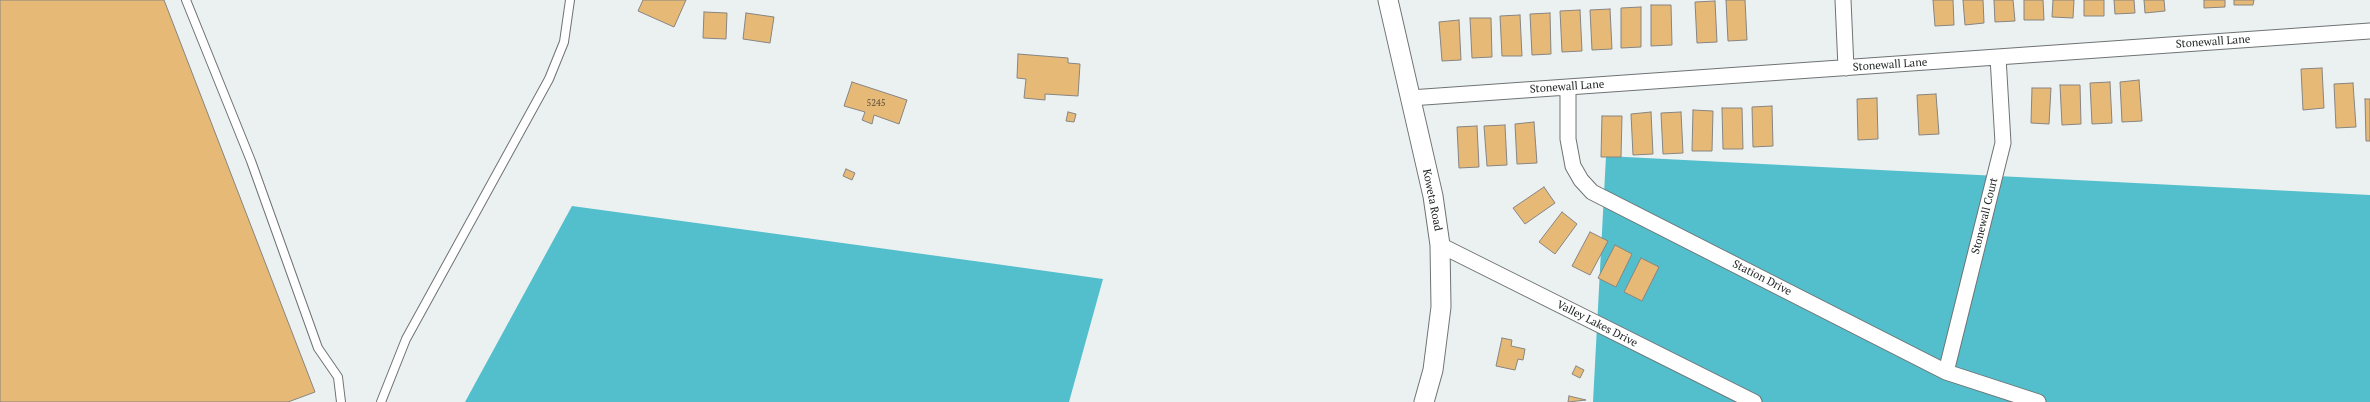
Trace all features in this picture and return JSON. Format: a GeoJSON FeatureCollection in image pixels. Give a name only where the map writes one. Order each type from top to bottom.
{"type":"FeatureCollection","features":[{"type":"Feature","properties":{"kind":"street","name":"Koweta Road"},"geometry":{"type":"LineString","coordinates":[[1388,0],[1433,196],[1440,245],[1441,307],[1433,370],[1424,402]]}},
{"type":"Feature","properties":{"kind":"street"},"geometry":{"type":"LineString","coordinates":[[1843,0],[1846,68]]}},
{"type":"Feature","properties":{"kind":"street","name":"Stonewall Lane"},"geometry":{"type":"LineString","coordinates":[[1410,98],[2370,31]]}},
{"type":"Feature","properties":{"kind":"street","name":"Stonewall Court"},"geometry":{"type":"LineString","coordinates":[[1946,372],[2003,143],[1998,57]]}},
{"type":"Feature","properties":{"kind":"street","name":"Station Drive"},"geometry":{"type":"LineString","coordinates":[[1568,87],[1568,139],[1573,166],[1581,180],[1592,192],[1946,372],[2038,402]]}},
{"type":"Feature","properties":{"kind":"street","name":"Valley Lakes Drive"},"geometry":{"type":"LineString","coordinates":[[1440,245],[1754,402]]}},
{"type":"Feature","properties":{"kind":"lane"},"geometry":{"type":"LineString","coordinates":[[186,0],[251,161],[318,348],[338,377],[341,402]]}},
{"type":"Feature","properties":{"kind":"lane"},"geometry":{"type":"LineString","coordinates":[[381,402],[406,339],[549,79],[564,42],[570,0]]}},
{"type":"Feature","properties":{"kind":"shaded area"},"geometry":{"type":"Polygon","coordinates":[[[1606,156],[2370,195],[2370,402],[1593,402],[1606,156]]]}},
{"type":"Feature","properties":{"kind":"shaded area"},"geometry":{"type":"Polygon","coordinates":[[[572,206],[1103,279],[1069,402],[465,402],[572,206]]]}},
{"type":"Feature","properties":{"kind":"building"},"geometry":{"type":"Polygon","coordinates":[[[0,0],[164,0],[315,392],[288,402],[0,402],[0,0]]]}},
{"type":"Feature","properties":{"kind":"building"},"geometry":{"type":"Polygon","coordinates":[[[643,0],[686,0],[674,27],[638,11],[643,0]]]}},
{"type":"Feature","properties":{"kind":"building"},"geometry":{"type":"Polygon","coordinates":[[[1726,0],[1745,0],[1747,40],[1728,41],[1726,0]]]}},
{"type":"Feature","properties":{"kind":"building"},"geometry":{"type":"Polygon","coordinates":[[[1933,0],[1953,0],[1954,25],[1935,26],[1933,0]]]}},
{"type":"Feature","properties":{"kind":"building"},"geometry":{"type":"Polygon","coordinates":[[[1963,0],[1983,0],[1984,23],[1965,25],[1963,0]]]}},
{"type":"Feature","properties":{"kind":"building"},"geometry":{"type":"Polygon","coordinates":[[[1994,0],[2013,0],[2015,21],[1995,22],[1994,0]]]}},
{"type":"Feature","properties":{"kind":"building"},"geometry":{"type":"Polygon","coordinates":[[[2024,0],[2043,0],[2044,20],[2024,20],[2024,0]]]}},
{"type":"Feature","properties":{"kind":"building"},"geometry":{"type":"Polygon","coordinates":[[[2053,0],[2074,0],[2073,18],[2052,17],[2053,0]]]}},
{"type":"Feature","properties":{"kind":"building"},"geometry":{"type":"Polygon","coordinates":[[[2084,0],[2104,0],[2104,16],[2084,16],[2084,0]]]}},
{"type":"Feature","properties":{"kind":"building"},"geometry":{"type":"Polygon","coordinates":[[[2114,0],[2134,0],[2135,13],[2115,14],[2114,0]]]}},
{"type":"Feature","properties":{"kind":"building"},"geometry":{"type":"Polygon","coordinates":[[[2144,0],[2164,0],[2165,11],[2145,13],[2144,0]]]}},
{"type":"Feature","properties":{"kind":"building"},"geometry":{"type":"Polygon","coordinates":[[[2204,0],[2225,0],[2225,7],[2204,8],[2204,0]]]}},
{"type":"Feature","properties":{"kind":"building"},"geometry":{"type":"Polygon","coordinates":[[[2234,0],[2254,0],[2253,5],[2234,5],[2234,0]]]}},
{"type":"Feature","properties":{"kind":"building"},"geometry":{"type":"Polygon","coordinates":[[[1715,1],[1717,42],[1697,43],[1695,2],[1715,1]]]}},
{"type":"Feature","properties":{"kind":"building"},"geometry":{"type":"Polygon","coordinates":[[[1651,5],[1671,5],[1672,45],[1651,46],[1651,5]]]}},
{"type":"Feature","properties":{"kind":"building"},"geometry":{"type":"Polygon","coordinates":[[[1641,7],[1641,47],[1621,48],[1621,8],[1641,7]]]}},
{"type":"Feature","properties":{"kind":"building"},"geometry":{"type":"Polygon","coordinates":[[[1610,9],[1612,49],[1592,50],[1590,10],[1610,9]]]}},
{"type":"Feature","properties":{"kind":"building"},"geometry":{"type":"Polygon","coordinates":[[[1580,10],[1582,51],[1562,52],[1560,11],[1580,10]]]}},
{"type":"Feature","properties":{"kind":"building"},"geometry":{"type":"Polygon","coordinates":[[[704,12],[727,13],[726,39],[703,38],[704,12]]]}},
{"type":"Feature","properties":{"kind":"building"},"geometry":{"type":"Polygon","coordinates":[[[746,13],[774,17],[770,43],[743,39],[746,13]]]}},
{"type":"Feature","properties":{"kind":"building"},"geometry":{"type":"Polygon","coordinates":[[[1550,13],[1551,54],[1532,55],[1530,14],[1550,13]]]}},
{"type":"Feature","properties":{"kind":"building"},"geometry":{"type":"Polygon","coordinates":[[[1520,15],[1522,56],[1502,56],[1500,16],[1520,15]]]}},
{"type":"Feature","properties":{"kind":"building"},"geometry":{"type":"Polygon","coordinates":[[[1470,18],[1491,18],[1492,57],[1472,58],[1470,18]]]}},
{"type":"Feature","properties":{"kind":"building"},"geometry":{"type":"Polygon","coordinates":[[[1459,20],[1461,60],[1442,61],[1439,22],[1459,20]]]}},
{"type":"Feature","properties":{"kind":"building"},"geometry":{"type":"Polygon","coordinates":[[[1018,54],[1068,58],[1068,63],[1080,64],[1078,96],[1045,94],[1045,100],[1024,98],[1026,79],[1017,78],[1018,54]]]}},
{"type":"Feature","properties":{"kind":"building"},"geometry":{"type":"Polygon","coordinates":[[[2322,68],[2324,108],[2303,110],[2301,69],[2322,68]]]}},
{"type":"Feature","properties":{"kind":"building"},"geometry":{"type":"Polygon","coordinates":[[[2139,80],[2142,121],[2122,122],[2120,82],[2139,80]]]}},
{"type":"Feature","properties":{"kind":"building"},"geometry":{"type":"Polygon","coordinates":[[[852,82],[907,100],[899,124],[874,115],[872,124],[862,120],[865,112],[844,106],[852,82]]]}},
{"type":"Feature","properties":{"kind":"building"},"geometry":{"type":"Polygon","coordinates":[[[2110,82],[2112,123],[2092,124],[2090,83],[2110,82]]]}},
{"type":"Feature","properties":{"kind":"building"},"geometry":{"type":"Polygon","coordinates":[[[2353,83],[2356,127],[2336,128],[2334,84],[2353,83]]]}},
{"type":"Feature","properties":{"kind":"building"},"geometry":{"type":"Polygon","coordinates":[[[2060,85],[2080,85],[2081,124],[2062,125],[2060,85]]]}},
{"type":"Feature","properties":{"kind":"building"},"geometry":{"type":"Polygon","coordinates":[[[2032,88],[2051,88],[2049,124],[2031,123],[2032,88]]]}},
{"type":"Feature","properties":{"kind":"building"},"geometry":{"type":"Polygon","coordinates":[[[1936,94],[1939,134],[1919,135],[1917,95],[1936,94]]]}},
{"type":"Feature","properties":{"kind":"building"},"geometry":{"type":"Polygon","coordinates":[[[1877,98],[1878,139],[1858,140],[1857,99],[1877,98]]]}},
{"type":"Feature","properties":{"kind":"building"},"geometry":{"type":"Polygon","coordinates":[[[2365,99],[2370,99],[2370,141],[2366,141],[2365,99]]]}},
{"type":"Feature","properties":{"kind":"building"},"geometry":{"type":"Polygon","coordinates":[[[1772,106],[1773,146],[1753,147],[1752,107],[1772,106]]]}},
{"type":"Feature","properties":{"kind":"building"},"geometry":{"type":"Polygon","coordinates":[[[1722,108],[1742,108],[1743,149],[1723,149],[1722,108]]]}},
{"type":"Feature","properties":{"kind":"building"},"geometry":{"type":"Polygon","coordinates":[[[1693,110],[1713,111],[1712,151],[1692,151],[1693,110]]]}},
{"type":"Feature","properties":{"kind":"building"},"geometry":{"type":"Polygon","coordinates":[[[1068,112],[1076,114],[1074,122],[1066,121],[1068,112]]]}},
{"type":"Feature","properties":{"kind":"building"},"geometry":{"type":"Polygon","coordinates":[[[1651,112],[1653,154],[1633,155],[1631,114],[1651,112]]]}},
{"type":"Feature","properties":{"kind":"building"},"geometry":{"type":"Polygon","coordinates":[[[1681,112],[1683,153],[1663,154],[1661,113],[1681,112]]]}},
{"type":"Feature","properties":{"kind":"building"},"geometry":{"type":"Polygon","coordinates":[[[1602,116],[1622,116],[1621,157],[1601,157],[1602,116]]]}},
{"type":"Feature","properties":{"kind":"building"},"geometry":{"type":"Polygon","coordinates":[[[1534,122],[1537,163],[1517,164],[1515,124],[1534,122]]]}},
{"type":"Feature","properties":{"kind":"building"},"geometry":{"type":"Polygon","coordinates":[[[1505,125],[1507,165],[1487,166],[1484,126],[1505,125]]]}},
{"type":"Feature","properties":{"kind":"building"},"geometry":{"type":"Polygon","coordinates":[[[1477,126],[1479,167],[1459,168],[1457,127],[1477,126]]]}},
{"type":"Feature","properties":{"kind":"building"},"geometry":{"type":"Polygon","coordinates":[[[846,169],[855,173],[852,180],[843,176],[846,169]]]}},
{"type":"Feature","properties":{"kind":"building"},"geometry":{"type":"Polygon","coordinates":[[[1544,187],[1555,203],[1525,224],[1513,208],[1544,187]]]}},
{"type":"Feature","properties":{"kind":"building"},"geometry":{"type":"Polygon","coordinates":[[[1562,212],[1577,224],[1555,254],[1539,242],[1562,212]]]}},
{"type":"Feature","properties":{"kind":"building"},"geometry":{"type":"Polygon","coordinates":[[[1590,232],[1608,241],[1590,275],[1572,266],[1590,232]]]}},
{"type":"Feature","properties":{"kind":"building"},"geometry":{"type":"Polygon","coordinates":[[[1615,245],[1632,254],[1616,287],[1598,278],[1615,245]]]}},
{"type":"Feature","properties":{"kind":"building"},"geometry":{"type":"Polygon","coordinates":[[[1641,258],[1659,267],[1642,301],[1624,292],[1641,258]]]}},
{"type":"Feature","properties":{"kind":"building"},"geometry":{"type":"Polygon","coordinates":[[[1502,338],[1512,340],[1511,346],[1525,349],[1523,360],[1518,359],[1515,370],[1496,366],[1502,338]]]}},
{"type":"Feature","properties":{"kind":"building"},"geometry":{"type":"Polygon","coordinates":[[[1576,366],[1584,370],[1580,378],[1572,374],[1576,366]]]}},
{"type":"Feature","properties":{"kind":"building"},"geometry":{"type":"Polygon","coordinates":[[[1569,396],[1586,400],[1568,402],[1569,396]]]}}]}
